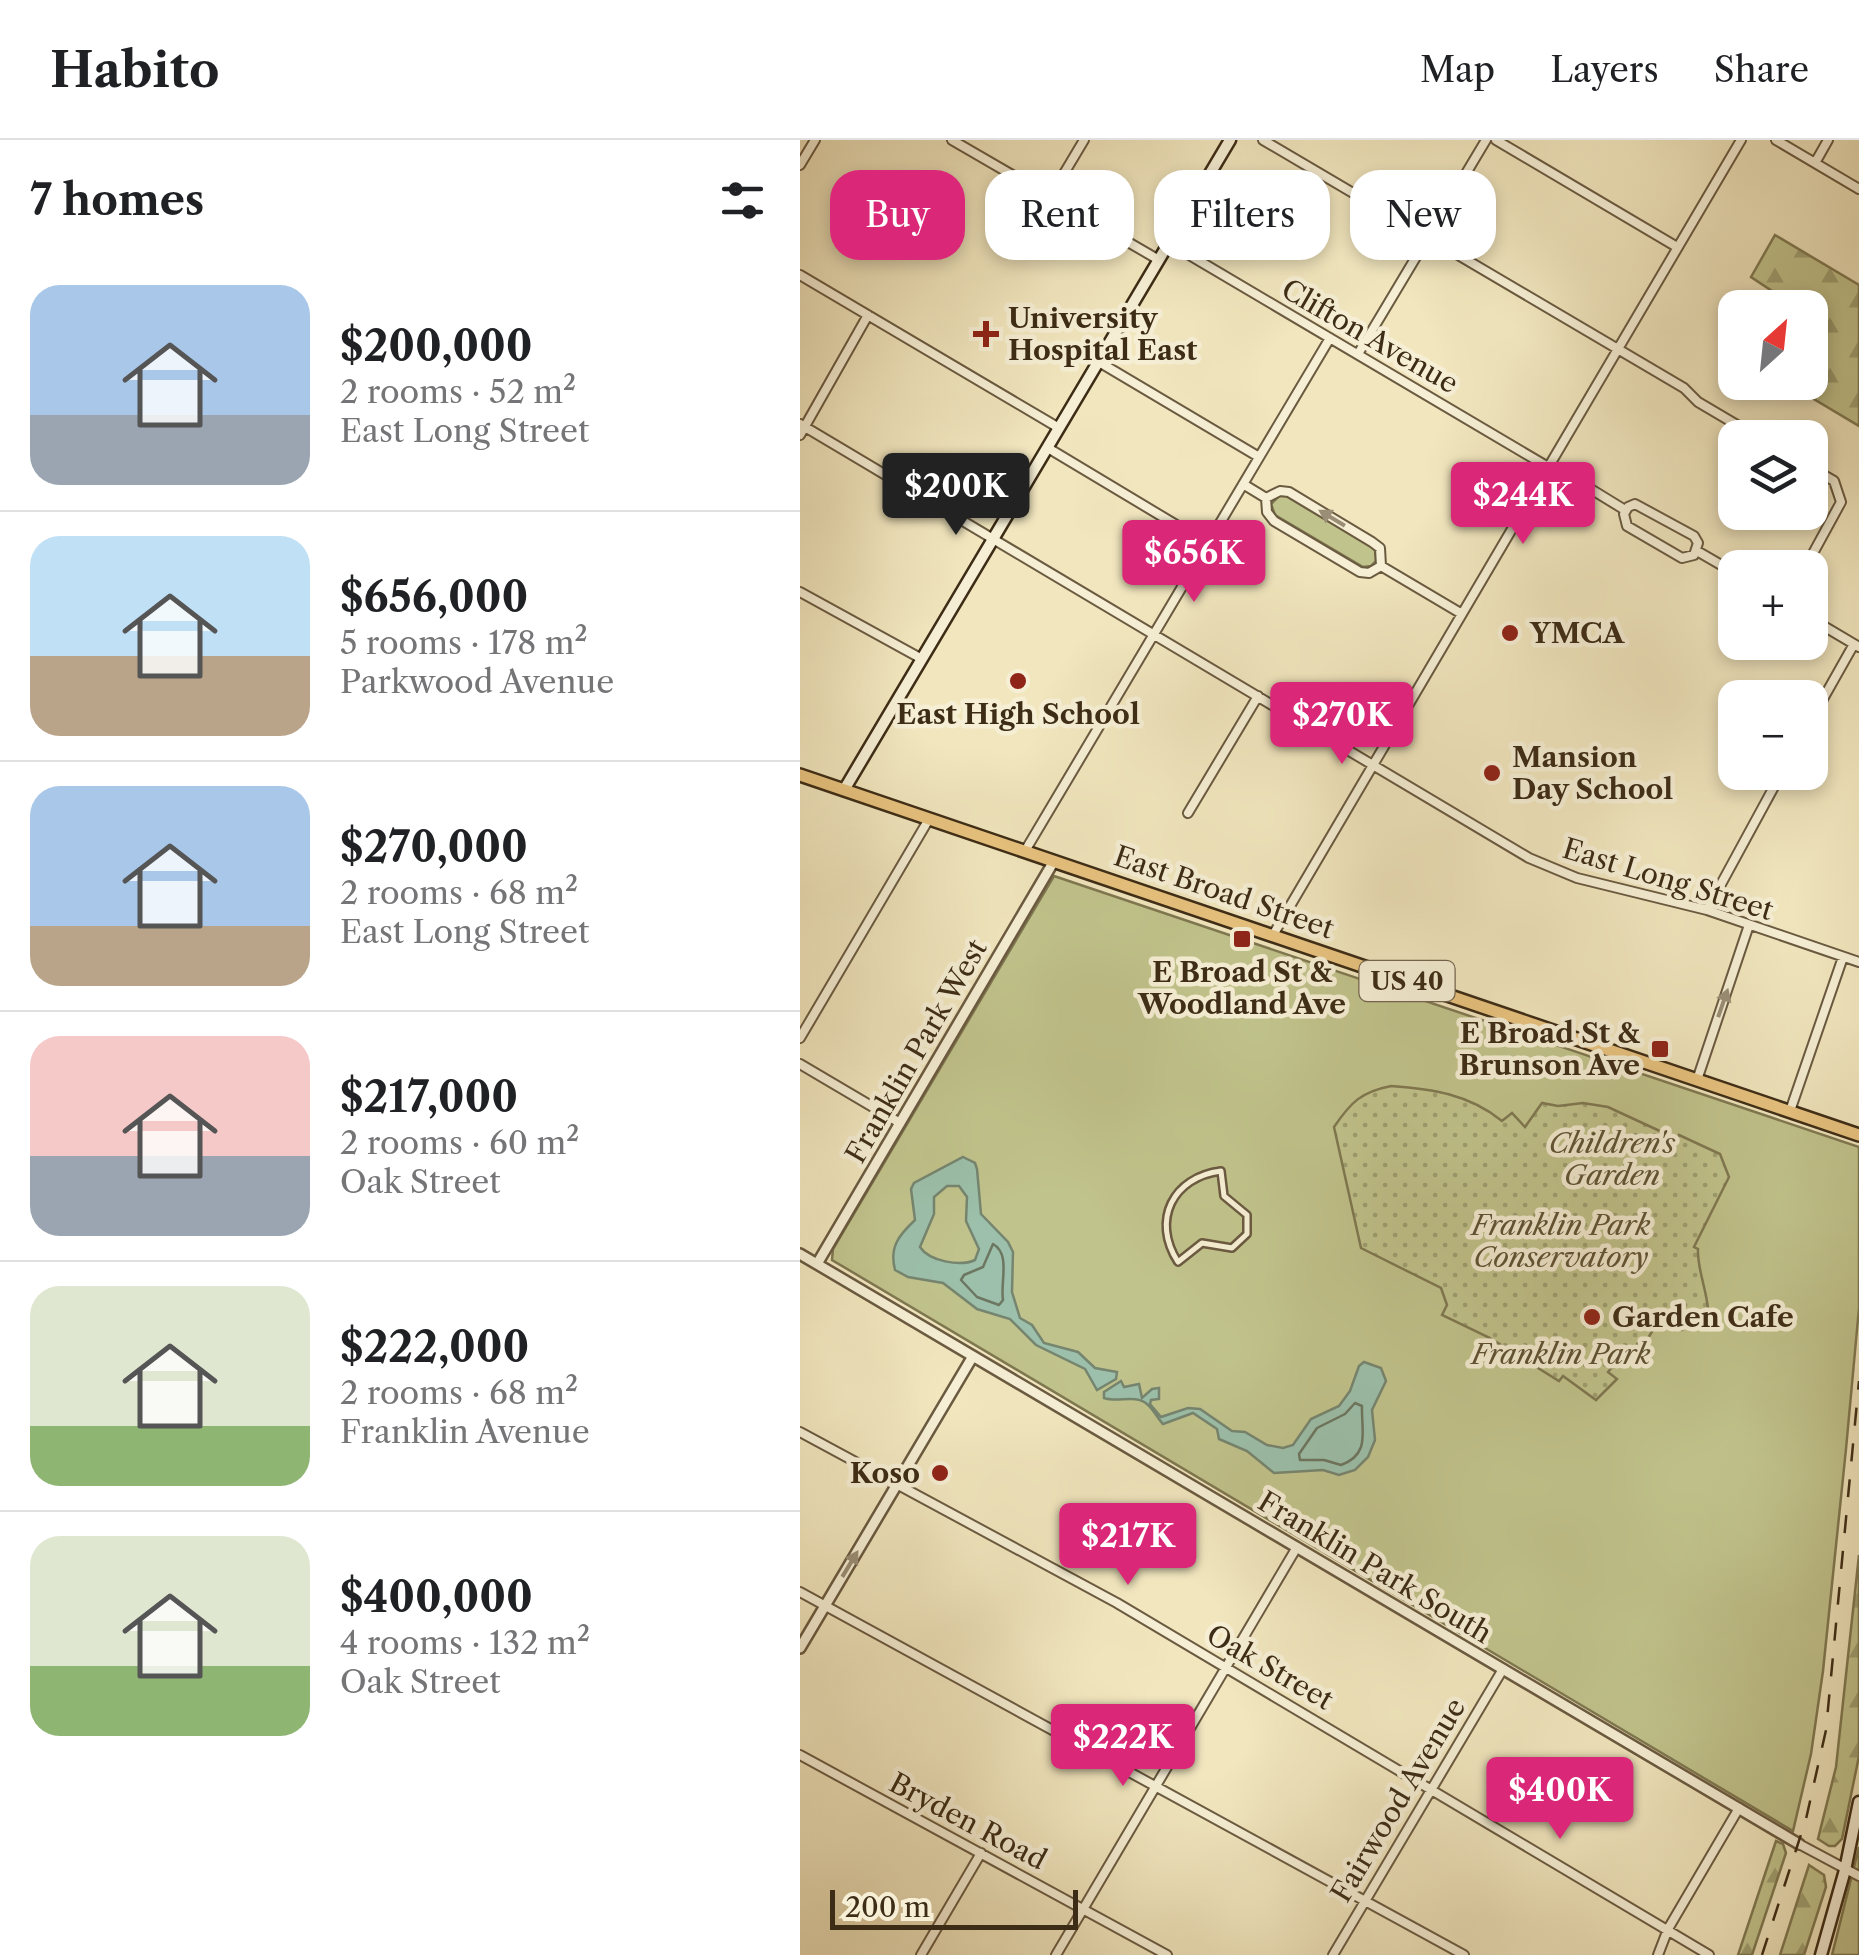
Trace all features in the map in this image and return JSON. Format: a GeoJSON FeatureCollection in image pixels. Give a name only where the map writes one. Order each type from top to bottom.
{"type":"FeatureCollection","features":[{"type":"Feature","properties":{"kind":"main road"},"geometry":{"type":"LineString","coordinates":[[1212,170],[1230,140]]}},
{"type":"Feature","properties":{"kind":"main road"},"geometry":{"type":"LineString","coordinates":[[844,790],[1159,260]]}},
{"type":"Feature","properties":{"kind":"main road","name":"East Broad Street"},"geometry":{"type":"LineString","coordinates":[[800,774],[1859,1135]]}},
{"type":"Feature","properties":{"kind":"main road"},"geometry":{"type":"LineString","coordinates":[[1821,1955],[1859,1802]]}},
{"type":"Feature","properties":{"kind":"street"},"geometry":{"type":"LineString","coordinates":[[800,164],[814,140]]}},
{"type":"Feature","properties":{"kind":"street"},"geometry":{"type":"LineString","coordinates":[[952,140],[1004,170]]}},
{"type":"Feature","properties":{"kind":"street"},"geometry":{"type":"LineString","coordinates":[[1066,170],[1084,140]]}},
{"type":"Feature","properties":{"kind":"street"},"geometry":{"type":"LineString","coordinates":[[1263,140],[1350,191]]}},
{"type":"Feature","properties":{"kind":"street"},"geometry":{"type":"LineString","coordinates":[[1468,170],[1486,140]]}},
{"type":"Feature","properties":{"kind":"street"},"geometry":{"type":"LineString","coordinates":[[1496,140],[1677,247]]}},
{"type":"Feature","properties":{"kind":"street"},"geometry":{"type":"LineString","coordinates":[[1273,936],[1741,140]]}},
{"type":"Feature","properties":{"kind":"street"},"geometry":{"type":"LineString","coordinates":[[1776,140],[1859,189]]}},
{"type":"Feature","properties":{"kind":"street"},"geometry":{"type":"LineString","coordinates":[[1815,163],[1828,140]]}},
{"type":"Feature","properties":{"kind":"street","name":"Clifton Avenue"},"geometry":{"type":"LineString","coordinates":[[1198,260],[1625,510]]}},
{"type":"Feature","properties":{"kind":"street"},"geometry":{"type":"LineString","coordinates":[[1358,354],[1414,260]]}},
{"type":"Feature","properties":{"kind":"street"},"geometry":{"type":"LineString","coordinates":[[1467,260],[1684,388],[1698,402],[1728,420]]}},
{"type":"Feature","properties":{"kind":"street"},"geometry":{"type":"LineString","coordinates":[[800,276],[1059,428]]}},
{"type":"Feature","properties":{"kind":"street"},"geometry":{"type":"LineString","coordinates":[[802,429],[868,315]]}},
{"type":"Feature","properties":{"kind":"street"},"geometry":{"type":"LineString","coordinates":[[1025,851],[1330,338]]}},
{"type":"Feature","properties":{"kind":"street"},"geometry":{"type":"LineString","coordinates":[[1098,362],[1259,457]]}},
{"type":"Feature","properties":{"kind":"street","name":"East Long Street"},"geometry":{"type":"LineString","coordinates":[[802,429],[1548,867],[1707,910],[1859,962]]}},
{"type":"Feature","properties":{"kind":"street"},"geometry":{"type":"LineString","coordinates":[[1048,448],[1208,544]]}},
{"type":"Feature","properties":{"kind":"street"},"geometry":{"type":"LineString","coordinates":[[1828,478],[1840,492],[1841,502],[1828,526]]}},
{"type":"Feature","properties":{"kind":"street"},"geometry":{"type":"LineString","coordinates":[[1243,484],[1266,498]]}},
{"type":"Feature","properties":{"kind":"street"},"geometry":{"type":"LineString","coordinates":[[1289,492],[1380,548],[1381,566],[1376,571],[1360,572],[1274,521],[1267,512],[1266,498],[1289,492]]}},
{"type":"Feature","properties":{"kind":"street","name":"Clifton Avenue"},"geometry":{"type":"LineString","coordinates":[[1635,504],[1643,506],[1694,536],[1697,552],[1682,558],[1646,538],[1627,526],[1625,510],[1635,504]]}},
{"type":"Feature","properties":{"kind":"street","name":"Clifton Avenue"},"geometry":{"type":"LineString","coordinates":[[1697,552],[1718,564]]}},
{"type":"Feature","properties":{"kind":"street"},"geometry":{"type":"LineString","coordinates":[[1381,566],[1462,614]]}},
{"type":"Feature","properties":{"kind":"street"},"geometry":{"type":"LineString","coordinates":[[800,592],[922,660]]}},
{"type":"Feature","properties":{"kind":"street"},"geometry":{"type":"LineString","coordinates":[[1828,629],[1856,645],[1828,692]]}},
{"type":"Feature","properties":{"kind":"street"},"geometry":{"type":"LineString","coordinates":[[1188,814],[1258,696]]}},
{"type":"Feature","properties":{"kind":"street"},"geometry":{"type":"LineString","coordinates":[[1707,910],[1772,790]]}},
{"type":"Feature","properties":{"kind":"street"},"geometry":{"type":"LineString","coordinates":[[800,1038],[928,818]]}},
{"type":"Feature","properties":{"kind":"street","name":"Franklin Park West"},"geometry":{"type":"LineString","coordinates":[[817,1264],[1054,860]]}},
{"type":"Feature","properties":{"kind":"street"},"geometry":{"type":"LineString","coordinates":[[1697,1080],[1749,925]]}},
{"type":"Feature","properties":{"kind":"street"},"geometry":{"type":"LineString","coordinates":[[1790,1111],[1844,957]]}},
{"type":"Feature","properties":{"kind":"street"},"geometry":{"type":"LineString","coordinates":[[800,1064],[900,1123]]}},
{"type":"Feature","properties":{"kind":"street"},"geometry":{"type":"LineString","coordinates":[[1221,1171],[1224,1196],[1247,1215],[1247,1234],[1232,1248],[1202,1243],[1178,1262],[1167,1236],[1173,1200],[1195,1177],[1221,1171]]}},
{"type":"Feature","properties":{"kind":"street","name":"Franklin Park South"},"geometry":{"type":"LineString","coordinates":[[800,1254],[1859,1876]]}},
{"type":"Feature","properties":{"kind":"street"},"geometry":{"type":"LineString","coordinates":[[800,1648],[973,1356]]}},
{"type":"Feature","properties":{"kind":"street","name":"Oak Street"},"geometry":{"type":"LineString","coordinates":[[800,1432],[1226,1667],[1709,1955]]}},
{"type":"Feature","properties":{"kind":"street"},"geometry":{"type":"LineString","coordinates":[[1056,1955],[1297,1548]]}},
{"type":"Feature","properties":{"kind":"street"},"geometry":{"type":"LineString","coordinates":[[800,1592],[1464,1955]]}},
{"type":"Feature","properties":{"kind":"street","name":"Fairwood Avenue"},"geometry":{"type":"LineString","coordinates":[[1333,1955],[1502,1669]]}},
{"type":"Feature","properties":{"kind":"street","name":"Bryden Road"},"geometry":{"type":"LineString","coordinates":[[800,1755],[1166,1955]]}},
{"type":"Feature","properties":{"kind":"street"},"geometry":{"type":"LineString","coordinates":[[1658,1955],[1668,1929],[1739,1808]]}},
{"type":"Feature","properties":{"kind":"street"},"geometry":{"type":"LineString","coordinates":[[921,1955],[981,1853]]}},
{"type":"Feature","properties":{"kind":"green space"},"geometry":{"type":"Polygon","coordinates":[[[1775,235],[1859,285],[1859,426],[1815,400],[1828,400],[1828,290],[1770,290],[1751,277],[1775,235]]]}},
{"type":"Feature","properties":{"kind":"green space"},"geometry":{"type":"Polygon","coordinates":[[[1279,496],[1286,496],[1370,546],[1375,550],[1376,561],[1363,567],[1275,515],[1271,504],[1279,496]]]}},
{"type":"Feature","properties":{"kind":"green space","name":"Franklin Park"},"geometry":{"type":"Polygon","coordinates":[[[1054,876],[1859,1147],[1859,1308],[1846,1449],[1823,1671],[1811,1754],[1793,1831],[832,1260],[833,1249],[1054,876]]]}},
{"type":"Feature","properties":{"kind":"green space","name":"Franklin Park Conservatory"},"geometry":{"type":"Polygon","coordinates":[[[1391,1086],[1450,1095],[1502,1121],[1512,1113],[1525,1127],[1542,1103],[1608,1107],[1720,1154],[1729,1177],[1694,1247],[1698,1249],[1708,1309],[1682,1330],[1656,1315],[1651,1323],[1655,1327],[1643,1346],[1638,1343],[1627,1356],[1623,1354],[1608,1372],[1617,1379],[1596,1400],[1563,1376],[1559,1381],[1490,1338],[1442,1315],[1447,1305],[1441,1288],[1361,1248],[1334,1127],[1358,1099],[1391,1086]]]}},
{"type":"Feature","properties":{"kind":"green space"},"geometry":{"type":"Polygon","coordinates":[[[1859,1555],[1859,1756],[1842,1839],[1829,1846],[1818,1839],[1836,1767],[1859,1555]]]}},
{"type":"Feature","properties":{"kind":"green space"},"geometry":{"type":"Polygon","coordinates":[[[1776,1841],[1783,1844],[1786,1853],[1752,1955],[1738,1955],[1776,1841]]]}},
{"type":"Feature","properties":{"kind":"green space"},"geometry":{"type":"Polygon","coordinates":[[[1859,1847],[1859,1955],[1832,1955],[1859,1847]]]}},
{"type":"Feature","properties":{"kind":"green space"},"geometry":{"type":"Polygon","coordinates":[[[1809,1865],[1824,1875],[1826,1887],[1804,1955],[1780,1955],[1809,1865]]]}},
{"type":"Feature","properties":{"kind":"water"},"geometry":{"type":"Polygon","coordinates":[[[963,1157],[975,1163],[981,1214],[1013,1252],[1012,1292],[1020,1318],[1032,1325],[1044,1343],[1078,1352],[1095,1368],[1117,1372],[1116,1379],[1097,1390],[1085,1369],[1036,1345],[1010,1319],[977,1309],[943,1283],[908,1277],[895,1270],[893,1255],[897,1242],[915,1220],[911,1189],[914,1183],[963,1157]],[[947,1186],[934,1197],[934,1214],[920,1247],[937,1259],[961,1263],[975,1260],[979,1249],[966,1221],[967,1197],[959,1186],[947,1186]]]}},
{"type":"Feature","properties":{"kind":"water"},"geometry":{"type":"Polygon","coordinates":[[[1364,1362],[1381,1368],[1386,1381],[1372,1410],[1375,1440],[1368,1457],[1355,1470],[1339,1475],[1323,1470],[1274,1473],[1247,1451],[1219,1439],[1217,1429],[1193,1413],[1163,1424],[1142,1401],[1104,1398],[1104,1392],[1121,1381],[1124,1387],[1139,1384],[1142,1398],[1159,1388],[1159,1399],[1151,1400],[1150,1404],[1161,1417],[1188,1408],[1200,1409],[1232,1431],[1245,1432],[1267,1445],[1283,1448],[1293,1445],[1311,1419],[1339,1406],[1364,1362]]]}},
{"type":"Feature","properties":{"kind":"railway"},"geometry":{"type":"LineString","coordinates":[[1762,1955],[1806,1819],[1826,1730],[1859,1381]]}},
{"type":"Feature","properties":{"kind":"place","name":"University Hospital East"},"geometry":{"type":"Point","coordinates":[986,334]}},
{"type":"Feature","properties":{"kind":"place","name":"YMCA"},"geometry":{"type":"Point","coordinates":[1510,633]}},
{"type":"Feature","properties":{"kind":"place","name":"East High School"},"geometry":{"type":"Point","coordinates":[1018,681]}},
{"type":"Feature","properties":{"kind":"place","name":"Mansion Day School"},"geometry":{"type":"Point","coordinates":[1492,773]}},
{"type":"Feature","properties":{"kind":"place","name":"E Broad St & Woodland Ave"},"geometry":{"type":"Point","coordinates":[1242,939]}},
{"type":"Feature","properties":{"kind":"place","name":"E Broad St & Brunson Ave"},"geometry":{"type":"Point","coordinates":[1660,1049]}},
{"type":"Feature","properties":{"kind":"place","name":"Garden Cafe"},"geometry":{"type":"Point","coordinates":[1592,1317]}},
{"type":"Feature","properties":{"kind":"place","name":"Koso"},"geometry":{"type":"Point","coordinates":[940,1473]}},
{"type":"Feature","properties":{"kind":"park label","name":"Children's Garden"},"geometry":{"type":"Point","coordinates":[1612,1159]}}]}
